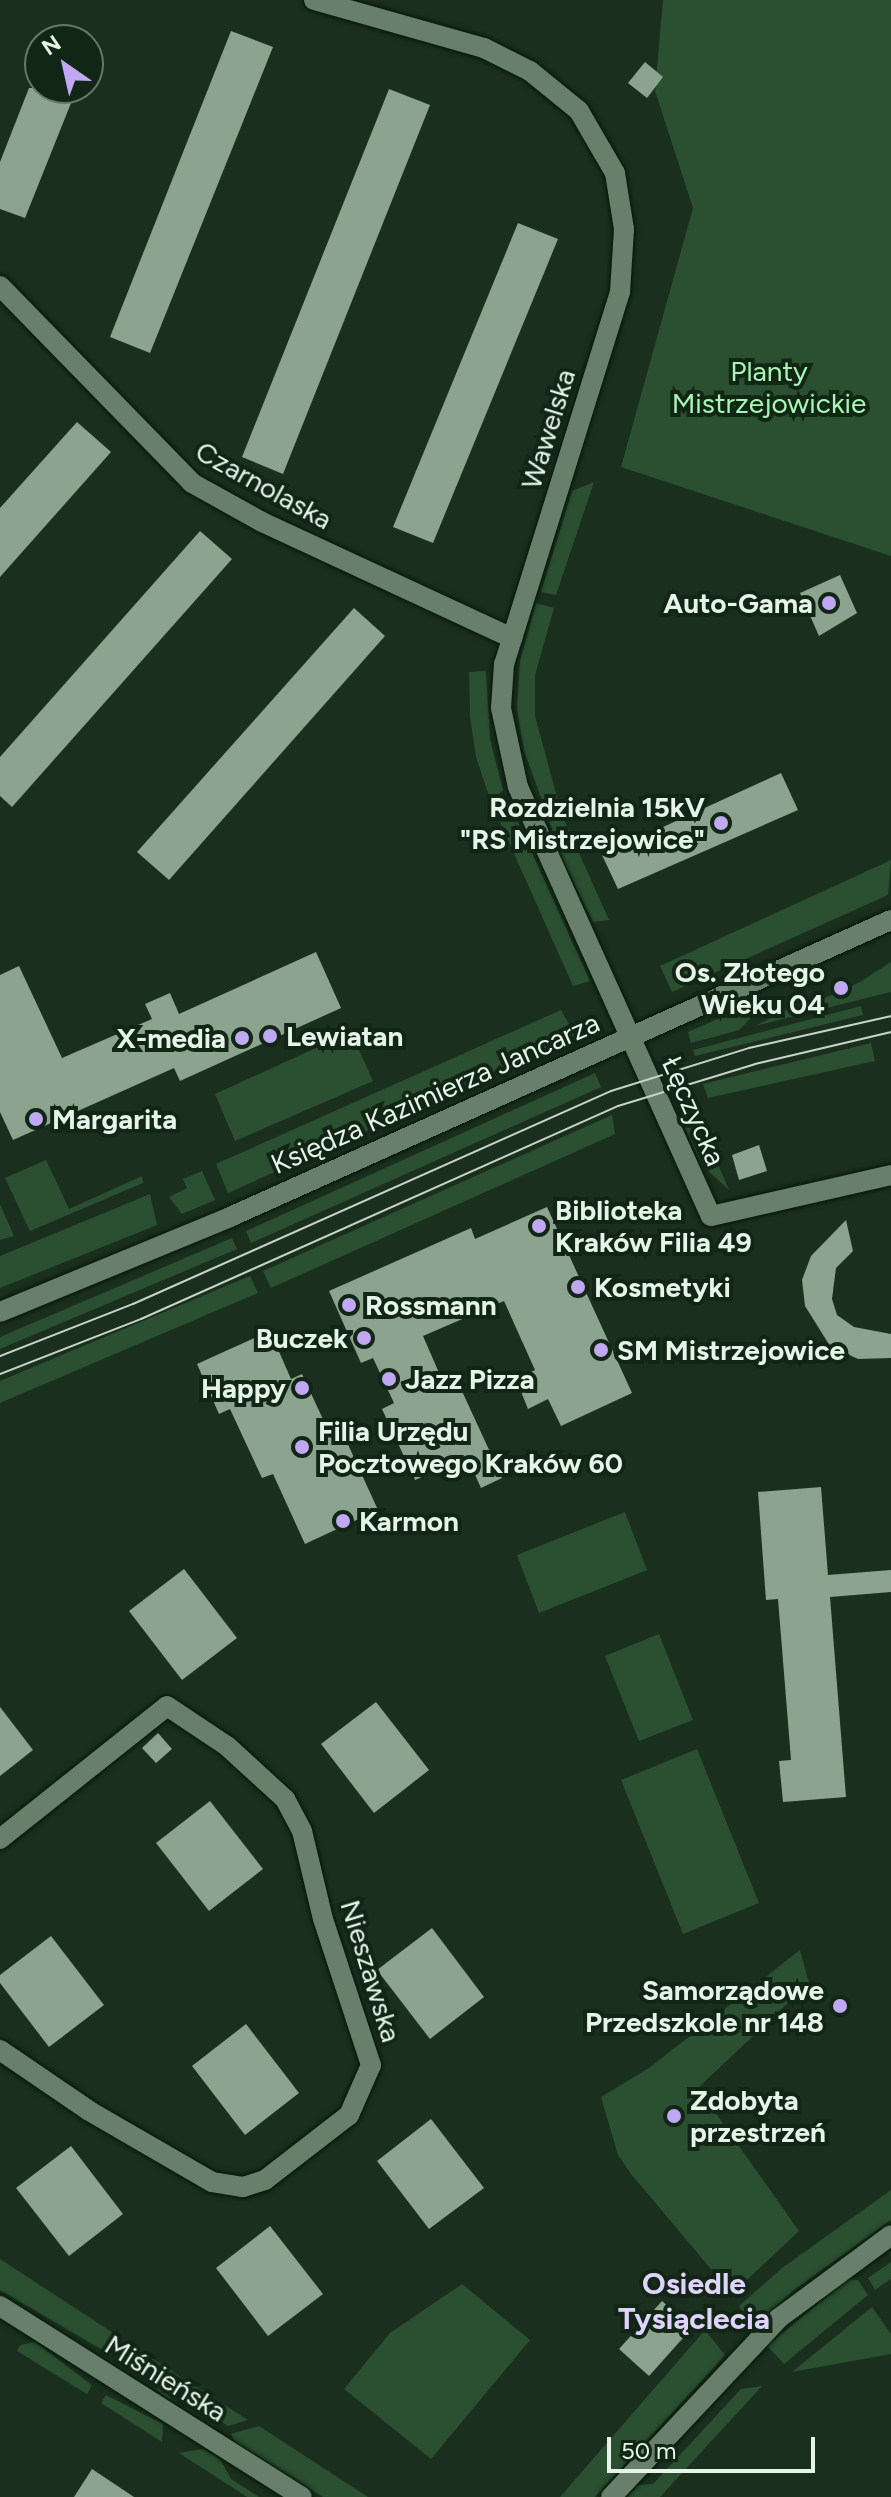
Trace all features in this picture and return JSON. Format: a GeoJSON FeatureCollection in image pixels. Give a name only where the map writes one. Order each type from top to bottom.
{"type":"FeatureCollection","features":[{"type":"Feature","properties":{"kind":"street","name":"Wawelska"},"geometry":{"type":"LineString","coordinates":[[314,0],[473,45],[530,71],[579,111],[615,173],[624,229],[620,292],[512,638],[501,708],[518,787],[630,1036]]}},
{"type":"Feature","properties":{"kind":"street","name":"Czarnolaska"},"geometry":{"type":"LineString","coordinates":[[0,286],[192,483],[262,522],[512,638]]}},
{"type":"Feature","properties":{"kind":"street","name":"Księdza Kazimierza Jancarza"},"geometry":{"type":"LineString","coordinates":[[0,1312],[217,1223],[891,920]]}},
{"type":"Feature","properties":{"kind":"street","name":"Łęczycka"},"geometry":{"type":"LineString","coordinates":[[630,1036],[711,1216],[891,1175]]}},
{"type":"Feature","properties":{"kind":"street","name":"Nieszawska"},"geometry":{"type":"LineString","coordinates":[[0,1839],[167,1706],[227,1746],[285,1799],[302,1831],[323,1919],[371,2065],[349,2115],[265,2180],[243,2187],[212,2182],[88,2110],[0,2050]]}},
{"type":"Feature","properties":{"kind":"street"},"geometry":{"type":"LineString","coordinates":[[611,2497],[779,2318],[891,2235]]}},
{"type":"Feature","properties":{"kind":"street","name":"Miśnieńska"},"geometry":{"type":"LineString","coordinates":[[0,2306],[302,2497]]}},
{"type":"Feature","properties":{"kind":"green space","name":"Planty Mistrzejowickie"},"geometry":{"type":"Polygon","coordinates":[[[663,0],[891,0],[891,556],[621,467],[693,208],[655,91],[663,0]]]}},
{"type":"Feature","properties":{"kind":"green space"},"geometry":{"type":"Polygon","coordinates":[[[594,482],[556,595],[541,592],[572,491],[594,482]]]}},
{"type":"Feature","properties":{"kind":"green space"},"geometry":{"type":"Polygon","coordinates":[[[536,603],[554,608],[535,675],[535,716],[562,815],[609,920],[593,922],[564,863],[524,750],[517,709],[520,661],[536,603]]]}},
{"type":"Feature","properties":{"kind":"green space"},"geometry":{"type":"Polygon","coordinates":[[[486,671],[490,739],[503,790],[491,802],[476,757],[470,717],[469,672],[486,671]]]}},
{"type":"Feature","properties":{"kind":"green space"},"geometry":{"type":"Polygon","coordinates":[[[500,822],[518,822],[590,981],[573,986],[500,822]]]}},
{"type":"Feature","properties":{"kind":"green space"},"geometry":{"type":"Polygon","coordinates":[[[891,860],[888,895],[672,992],[660,966],[891,860]]]}},
{"type":"Feature","properties":{"kind":"green space"},"geometry":{"type":"Polygon","coordinates":[[[891,962],[891,992],[755,1026],[819,993],[823,999],[860,982],[891,962]]]}},
{"type":"Feature","properties":{"kind":"green space"},"geometry":{"type":"Polygon","coordinates":[[[861,1006],[863,1015],[695,1056],[693,1050],[861,1006]]]}},
{"type":"Feature","properties":{"kind":"green space"},"geometry":{"type":"Polygon","coordinates":[[[561,1010],[576,1037],[228,1193],[216,1164],[561,1010]]]}},
{"type":"Feature","properties":{"kind":"green space"},"geometry":{"type":"Polygon","coordinates":[[[757,1012],[739,1030],[691,1043],[688,1032],[720,1018],[757,1012]]]}},
{"type":"Feature","properties":{"kind":"green space"},"geometry":{"type":"Polygon","coordinates":[[[351,1032],[373,1081],[235,1141],[215,1094],[351,1032]]]}},
{"type":"Feature","properties":{"kind":"green space"},"geometry":{"type":"Polygon","coordinates":[[[871,1043],[875,1061],[708,1098],[703,1084],[871,1043]]]}},
{"type":"Feature","properties":{"kind":"green space"},"geometry":{"type":"Polygon","coordinates":[[[595,1073],[601,1087],[251,1243],[246,1231],[595,1073]]]}},
{"type":"Feature","properties":{"kind":"green space"},"geometry":{"type":"Polygon","coordinates":[[[612,1115],[615,1134],[271,1288],[263,1271],[612,1115]]]}},
{"type":"Feature","properties":{"kind":"green space"},"geometry":{"type":"Polygon","coordinates":[[[689,1119],[701,1148],[717,1162],[729,1190],[702,1165],[682,1121],[689,1119]]]}},
{"type":"Feature","properties":{"kind":"green space"},"geometry":{"type":"Polygon","coordinates":[[[46,1160],[69,1209],[142,1176],[143,1183],[30,1231],[5,1178],[46,1160]]]}},
{"type":"Feature","properties":{"kind":"green space"},"geometry":{"type":"Polygon","coordinates":[[[202,1171],[215,1200],[182,1214],[169,1197],[187,1188],[183,1179],[202,1171]]]}},
{"type":"Feature","properties":{"kind":"green space"},"geometry":{"type":"Polygon","coordinates":[[[150,1194],[157,1225],[0,1288],[0,1256],[150,1194]]]}},
{"type":"Feature","properties":{"kind":"green space"},"geometry":{"type":"Polygon","coordinates":[[[0,1204],[14,1236],[0,1240],[0,1204]]]}},
{"type":"Feature","properties":{"kind":"green space"},"geometry":{"type":"Polygon","coordinates":[[[232,1238],[237,1249],[0,1349],[0,1337],[232,1238]]]}},
{"type":"Feature","properties":{"kind":"green space"},"geometry":{"type":"Polygon","coordinates":[[[250,1276],[258,1293],[0,1403],[0,1381],[250,1276]]]}},
{"type":"Feature","properties":{"kind":"green space"},"geometry":{"type":"Polygon","coordinates":[[[625,1512],[647,1570],[539,1613],[517,1555],[625,1512]]]}},
{"type":"Feature","properties":{"kind":"green space"},"geometry":{"type":"Polygon","coordinates":[[[659,1634],[693,1720],[639,1741],[605,1656],[659,1634]]]}},
{"type":"Feature","properties":{"kind":"green space"},"geometry":{"type":"Polygon","coordinates":[[[697,1749],[759,1903],[683,1934],[621,1780],[697,1749]]]}},
{"type":"Feature","properties":{"kind":"green space"},"geometry":{"type":"Polygon","coordinates":[[[800,1950],[809,1983],[698,2088],[799,2231],[732,2294],[618,2155],[601,2097],[649,2068],[800,1950]]]}},
{"type":"Feature","properties":{"kind":"green space"},"geometry":{"type":"Polygon","coordinates":[[[891,2190],[891,2220],[794,2290],[753,2327],[739,2306],[782,2268],[891,2190]]]}},
{"type":"Feature","properties":{"kind":"green space"},"geometry":{"type":"Polygon","coordinates":[[[0,2259],[121,2338],[111,2355],[0,2290],[0,2259]]]}},
{"type":"Feature","properties":{"kind":"green space"},"geometry":{"type":"Polygon","coordinates":[[[891,2262],[891,2279],[875,2290],[868,2278],[891,2262]]]}},
{"type":"Feature","properties":{"kind":"green space"},"geometry":{"type":"Polygon","coordinates":[[[848,2279],[858,2280],[868,2295],[784,2364],[767,2346],[848,2279]]]}},
{"type":"Feature","properties":{"kind":"green space"},"geometry":{"type":"Polygon","coordinates":[[[462,2284],[530,2340],[431,2459],[344,2389],[390,2333],[462,2284]]]}},
{"type":"Feature","properties":{"kind":"green space"},"geometry":{"type":"Polygon","coordinates":[[[872,2307],[891,2334],[891,2354],[792,2372],[872,2307]]]}},
{"type":"Feature","properties":{"kind":"green space"},"geometry":{"type":"Polygon","coordinates":[[[705,2330],[725,2355],[595,2497],[560,2497],[705,2330]]]}},
{"type":"Feature","properties":{"kind":"green space"},"geometry":{"type":"Polygon","coordinates":[[[35,2342],[92,2385],[87,2394],[17,2351],[20,2345],[35,2342]]]}},
{"type":"Feature","properties":{"kind":"green space"},"geometry":{"type":"Polygon","coordinates":[[[136,2348],[248,2420],[228,2426],[181,2394],[168,2399],[126,2363],[136,2348]]]}},
{"type":"Feature","properties":{"kind":"green space"},"geometry":{"type":"Polygon","coordinates":[[[762,2386],[660,2497],[627,2497],[638,2485],[653,2484],[741,2389],[762,2386]]]}},
{"type":"Feature","properties":{"kind":"green space"},"geometry":{"type":"Polygon","coordinates":[[[106,2395],[163,2424],[162,2442],[101,2403],[106,2395]]]}},
{"type":"Feature","properties":{"kind":"green space"},"geometry":{"type":"Polygon","coordinates":[[[259,2426],[368,2497],[323,2497],[234,2441],[231,2434],[259,2426]]]}},
{"type":"Feature","properties":{"kind":"green space"},"geometry":{"type":"Polygon","coordinates":[[[203,2449],[220,2459],[231,2479],[259,2497],[247,2497],[179,2453],[203,2449]]]}},
{"type":"Feature","properties":{"kind":"building"},"geometry":{"type":"Polygon","coordinates":[[[231,31],[273,47],[150,353],[110,337],[231,31]]]}},
{"type":"Feature","properties":{"kind":"building"},"geometry":{"type":"Polygon","coordinates":[[[645,62],[663,77],[647,98],[628,83],[645,62]]]}},
{"type":"Feature","properties":{"kind":"building"},"geometry":{"type":"Polygon","coordinates":[[[389,89],[430,105],[283,474],[242,457],[389,89]]]}},
{"type":"Feature","properties":{"kind":"building"},"geometry":{"type":"Polygon","coordinates":[[[24,101],[24,104],[71,104],[25,218],[0,209],[0,162],[24,101]]]}},
{"type":"Feature","properties":{"kind":"building"},"geometry":{"type":"Polygon","coordinates":[[[518,223],[558,239],[433,543],[393,527],[518,223]]]}},
{"type":"Feature","properties":{"kind":"building"},"geometry":{"type":"Polygon","coordinates":[[[77,422],[111,452],[0,577],[0,508],[77,422]]]}},
{"type":"Feature","properties":{"kind":"building"},"geometry":{"type":"Polygon","coordinates":[[[200,531],[232,559],[12,807],[0,796],[0,757],[200,531]]]}},
{"type":"Feature","properties":{"kind":"building","name":"Auto-Gama"},"geometry":{"type":"Polygon","coordinates":[[[840,575],[857,613],[819,636],[800,593],[840,575]]]}},
{"type":"Feature","properties":{"kind":"building"},"geometry":{"type":"Polygon","coordinates":[[[354,608],[385,636],[169,880],[137,852],[354,608]]]}},
{"type":"Feature","properties":{"kind":"building","name":"Rozdzielnia 15kV \"RS Mistrzejowice\""},"geometry":{"type":"Polygon","coordinates":[[[781,773],[798,810],[618,889],[602,855],[781,773]]]}},
{"type":"Feature","properties":{"kind":"building"},"geometry":{"type":"Polygon","coordinates":[[[316,952],[341,1008],[180,1081],[174,1068],[13,1140],[0,1112],[0,975],[19,966],[62,1058],[152,1019],[145,1004],[170,993],[179,1014],[316,952]]]}},
{"type":"Feature","properties":{"kind":"building"},"geometry":{"type":"Polygon","coordinates":[[[759,1145],[767,1171],[739,1180],[732,1155],[759,1145]]]}},
{"type":"Feature","properties":{"kind":"building"},"geometry":{"type":"Polygon","coordinates":[[[547,1207],[632,1393],[561,1426],[548,1399],[528,1409],[516,1379],[535,1370],[504,1301],[423,1336],[443,1382],[455,1376],[502,1478],[481,1488],[467,1457],[415,1480],[382,1409],[394,1403],[373,1358],[361,1363],[329,1291],[471,1228],[475,1239],[547,1207]]]}},
{"type":"Feature","properties":{"kind":"building"},"geometry":{"type":"Polygon","coordinates":[[[846,1220],[853,1251],[836,1268],[832,1299],[837,1315],[854,1327],[891,1334],[891,1358],[858,1359],[830,1346],[805,1306],[802,1280],[811,1256],[846,1220]]]}},
{"type":"Feature","properties":{"kind":"building"},"geometry":{"type":"Polygon","coordinates":[[[270,1331],[291,1379],[302,1374],[334,1443],[345,1438],[378,1510],[305,1544],[273,1474],[262,1478],[230,1409],[219,1414],[197,1364],[270,1331]]]}},
{"type":"Feature","properties":{"kind":"building"},"geometry":{"type":"Polygon","coordinates":[[[821,1487],[828,1575],[891,1570],[891,1592],[830,1597],[846,1797],[783,1802],[779,1761],[791,1760],[778,1599],[766,1600],[758,1492],[821,1487]]]}},
{"type":"Feature","properties":{"kind":"building"},"geometry":{"type":"Polygon","coordinates":[[[184,1569],[237,1638],[182,1680],[129,1611],[184,1569]]]}},
{"type":"Feature","properties":{"kind":"building"},"geometry":{"type":"Polygon","coordinates":[[[376,1702],[429,1770],[374,1813],[321,1744],[376,1702]]]}},
{"type":"Feature","properties":{"kind":"building"},"geometry":{"type":"Polygon","coordinates":[[[0,1707],[33,1750],[0,1776],[0,1707]]]}},
{"type":"Feature","properties":{"kind":"building"},"geometry":{"type":"Polygon","coordinates":[[[158,1733],[172,1749],[156,1763],[142,1748],[158,1733]]]}},
{"type":"Feature","properties":{"kind":"building"},"geometry":{"type":"Polygon","coordinates":[[[210,1801],[263,1869],[209,1911],[156,1843],[210,1801]]]}},
{"type":"Feature","properties":{"kind":"building"},"geometry":{"type":"Polygon","coordinates":[[[432,1928],[484,1997],[430,2039],[377,1970],[432,1928]]]}},
{"type":"Feature","properties":{"kind":"building"},"geometry":{"type":"Polygon","coordinates":[[[51,1936],[104,2005],[49,2047],[0,1983],[0,1975],[51,1936]]]}},
{"type":"Feature","properties":{"kind":"building"},"geometry":{"type":"Polygon","coordinates":[[[246,2024],[299,2093],[245,2135],[192,2066],[246,2024]]]}},
{"type":"Feature","properties":{"kind":"building"},"geometry":{"type":"Polygon","coordinates":[[[431,2119],[484,2188],[429,2229],[377,2161],[431,2119]]]}},
{"type":"Feature","properties":{"kind":"building"},"geometry":{"type":"Polygon","coordinates":[[[71,2146],[123,2214],[69,2256],[16,2188],[71,2146]]]}},
{"type":"Feature","properties":{"kind":"building"},"geometry":{"type":"Polygon","coordinates":[[[270,2226],[323,2294],[268,2336],[216,2268],[270,2226]]]}},
{"type":"Feature","properties":{"kind":"building"},"geometry":{"type":"Polygon","coordinates":[[[662,2301],[692,2328],[649,2376],[619,2349],[662,2301]]]}},
{"type":"Feature","properties":{"kind":"building"},"geometry":{"type":"Polygon","coordinates":[[[92,2469],[134,2497],[74,2497],[92,2469]]]}},
{"type":"Feature","properties":{"kind":"tram line"},"geometry":{"type":"LineString","coordinates":[[0,1356],[133,1304],[611,1091],[749,1048],[891,1016]]}},
{"type":"Feature","properties":{"kind":"tram line"},"geometry":{"type":"LineString","coordinates":[[0,1374],[141,1319],[618,1106],[755,1064],[891,1032]]}},
{"type":"Feature","properties":{"kind":"place","name":"Auto-Gama"},"geometry":{"type":"Point","coordinates":[829,603]}},
{"type":"Feature","properties":{"kind":"place","name":"Rozdzielnia 15kV \"RS Mistrzejowice\""},"geometry":{"type":"Point","coordinates":[721,823]}},
{"type":"Feature","properties":{"kind":"place","name":"Os. Złotego Wieku 04"},"geometry":{"type":"Point","coordinates":[841,988]}},
{"type":"Feature","properties":{"kind":"place","name":"Lewiatan"},"geometry":{"type":"Point","coordinates":[270,1036]}},
{"type":"Feature","properties":{"kind":"place","name":"X-media"},"geometry":{"type":"Point","coordinates":[242,1038]}},
{"type":"Feature","properties":{"kind":"place","name":"Margarita"},"geometry":{"type":"Point","coordinates":[36,1119]}},
{"type":"Feature","properties":{"kind":"place","name":"Biblioteka Kraków Filia 49"},"geometry":{"type":"Point","coordinates":[539,1226]}},
{"type":"Feature","properties":{"kind":"place","name":"Kosmetyki"},"geometry":{"type":"Point","coordinates":[578,1287]}},
{"type":"Feature","properties":{"kind":"place","name":"Rossmann"},"geometry":{"type":"Point","coordinates":[349,1305]}},
{"type":"Feature","properties":{"kind":"place","name":"Buczek"},"geometry":{"type":"Point","coordinates":[364,1338]}},
{"type":"Feature","properties":{"kind":"place","name":"SM Mistrzejowice"},"geometry":{"type":"Point","coordinates":[601,1350]}},
{"type":"Feature","properties":{"kind":"place","name":"Jazz Pizza"},"geometry":{"type":"Point","coordinates":[389,1379]}},
{"type":"Feature","properties":{"kind":"place","name":"Happy"},"geometry":{"type":"Point","coordinates":[302,1388]}},
{"type":"Feature","properties":{"kind":"place","name":"Filia Urzędu Pocztowego Kraków 60"},"geometry":{"type":"Point","coordinates":[302,1447]}},
{"type":"Feature","properties":{"kind":"place","name":"Karmon"},"geometry":{"type":"Point","coordinates":[343,1521]}},
{"type":"Feature","properties":{"kind":"place","name":"Samorządowe Przedszkole nr 148"},"geometry":{"type":"Point","coordinates":[840,2006]}},
{"type":"Feature","properties":{"kind":"place","name":"Zdobyta przestrzeń"},"geometry":{"type":"Point","coordinates":[674,2116]}},
{"type":"Feature","properties":{"kind":"district","name":"Osiedle Tysiąclecia"},"geometry":{"type":"Point","coordinates":[694,2301]}}]}
